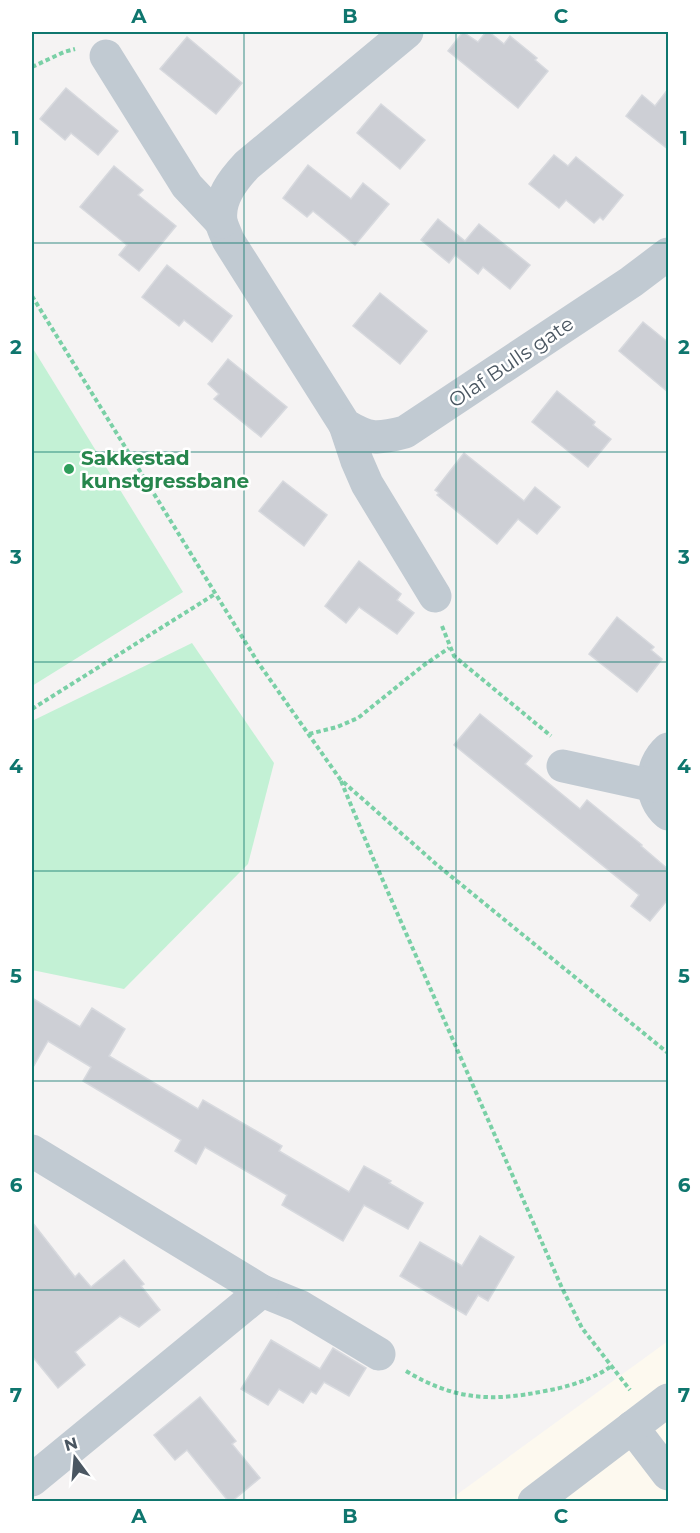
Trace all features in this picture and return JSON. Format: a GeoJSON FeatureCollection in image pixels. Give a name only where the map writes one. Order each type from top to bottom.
{"type":"FeatureCollection","features":[{"type":"Feature","properties":{"kind":"street"},"geometry":{"type":"LineString","coordinates":[[221,222],[223,202],[232,181],[247,165],[407,32]]}},
{"type":"Feature","properties":{"kind":"street"},"geometry":{"type":"LineString","coordinates":[[106,56],[188,186],[221,222],[228,240],[345,425],[367,484],[435,596]]}},
{"type":"Feature","properties":{"kind":"street","name":"Olaf Bulls gate"},"geometry":{"type":"LineString","coordinates":[[345,425],[363,436],[383,438],[405,432],[631,282],[669,254]]}},
{"type":"Feature","properties":{"kind":"street"},"geometry":{"type":"LineString","coordinates":[[661,800],[653,775],[660,756],[669,749]]}},
{"type":"Feature","properties":{"kind":"street"},"geometry":{"type":"LineString","coordinates":[[558,752],[661,800]]}},
{"type":"Feature","properties":{"kind":"street"},"geometry":{"type":"LineString","coordinates":[[34,1157],[262,1291],[298,1306],[379,1354]]}},
{"type":"Feature","properties":{"kind":"street"},"geometry":{"type":"LineString","coordinates":[[32,1480],[262,1291]]}},
{"type":"Feature","properties":{"kind":"street"},"geometry":{"type":"LineString","coordinates":[[534,1502],[650,1413],[669,1474]]}},
{"type":"Feature","properties":{"kind":"path"},"geometry":{"type":"LineString","coordinates":[[32,67],[64,52],[84,47],[95,49],[106,56]]}},
{"type":"Feature","properties":{"kind":"path"},"geometry":{"type":"LineString","coordinates":[[32,296],[257,661],[340,779],[562,1288],[582,1328],[610,1367],[650,1413]]}},
{"type":"Feature","properties":{"kind":"path"},"geometry":{"type":"LineString","coordinates":[[32,709],[215,594]]}},
{"type":"Feature","properties":{"kind":"path"},"geometry":{"type":"LineString","coordinates":[[309,734],[337,727],[358,718],[424,665],[450,648],[454,656],[558,752]]}},
{"type":"Feature","properties":{"kind":"path"},"geometry":{"type":"LineString","coordinates":[[340,779],[454,879],[669,1053]]}},
{"type":"Feature","properties":{"kind":"path"},"geometry":{"type":"LineString","coordinates":[[379,1354],[437,1388],[494,1399],[558,1389],[583,1381],[610,1367]]}},
{"type":"Feature","properties":{"kind":"shaded area"},"geometry":{"type":"Polygon","coordinates":[[[668,1341],[668,1501],[448,1501],[668,1341]]]}},
{"type":"Feature","properties":{"kind":"green space","name":"Sakkestad kunstgressbane"},"geometry":{"type":"Polygon","coordinates":[[[32,347],[183,592],[32,686],[32,347]]]}},
{"type":"Feature","properties":{"kind":"green space"},"geometry":{"type":"Polygon","coordinates":[[[192,643],[274,763],[248,864],[124,989],[32,970],[32,721],[192,643]]]}},
{"type":"Feature","properties":{"kind":"building"},"geometry":{"type":"Polygon","coordinates":[[[463,32],[478,42],[486,32],[504,44],[510,36],[537,58],[535,60],[548,71],[518,108],[448,51],[463,32]]]}},
{"type":"Feature","properties":{"kind":"building"},"geometry":{"type":"Polygon","coordinates":[[[187,37],[242,83],[216,114],[160,69],[187,37]]]}},
{"type":"Feature","properties":{"kind":"building"},"geometry":{"type":"Polygon","coordinates":[[[66,88],[118,131],[98,155],[71,133],[65,140],[40,119],[66,88]]]}},
{"type":"Feature","properties":{"kind":"building"},"geometry":{"type":"Polygon","coordinates":[[[669,88],[669,150],[626,116],[642,95],[655,106],[669,88]]]}},
{"type":"Feature","properties":{"kind":"building"},"geometry":{"type":"Polygon","coordinates":[[[381,104],[425,140],[400,169],[357,133],[381,104]]]}},
{"type":"Feature","properties":{"kind":"building"},"geometry":{"type":"Polygon","coordinates":[[[554,155],[568,166],[576,157],[623,195],[603,220],[600,217],[594,223],[566,200],[559,208],[529,184],[554,155]]]}},
{"type":"Feature","properties":{"kind":"building"},"geometry":{"type":"Polygon","coordinates":[[[308,165],[351,199],[363,183],[389,204],[355,245],[313,211],[307,217],[283,198],[308,165]]]}},
{"type":"Feature","properties":{"kind":"building"},"geometry":{"type":"Polygon","coordinates":[[[114,166],[143,190],[138,195],[176,226],[139,271],[119,255],[127,245],[80,207],[114,166]]]}},
{"type":"Feature","properties":{"kind":"building"},"geometry":{"type":"Polygon","coordinates":[[[438,219],[465,241],[479,224],[530,265],[510,289],[483,267],[478,274],[455,255],[449,263],[421,240],[438,219]]]}},
{"type":"Feature","properties":{"kind":"building"},"geometry":{"type":"Polygon","coordinates":[[[167,265],[232,316],[212,342],[184,320],[179,326],[142,297],[167,265]]]}},
{"type":"Feature","properties":{"kind":"building"},"geometry":{"type":"Polygon","coordinates":[[[380,293],[427,331],[400,364],[353,326],[380,293]]]}},
{"type":"Feature","properties":{"kind":"building"},"geometry":{"type":"Polygon","coordinates":[[[643,322],[669,343],[669,393],[619,351],[643,322]]]}},
{"type":"Feature","properties":{"kind":"building"},"geometry":{"type":"Polygon","coordinates":[[[228,359],[287,407],[261,437],[214,399],[219,394],[208,384],[228,359]]]}},
{"type":"Feature","properties":{"kind":"building"},"geometry":{"type":"Polygon","coordinates":[[[557,391],[595,422],[593,425],[611,439],[588,467],[532,422],[557,391]]]}},
{"type":"Feature","properties":{"kind":"building"},"geometry":{"type":"Polygon","coordinates":[[[464,453],[524,501],[535,487],[560,507],[537,534],[518,519],[497,544],[437,495],[439,493],[435,490],[464,453]]]}},
{"type":"Feature","properties":{"kind":"building"},"geometry":{"type":"Polygon","coordinates":[[[283,481],[327,515],[304,546],[259,511],[283,481]]]}},
{"type":"Feature","properties":{"kind":"building"},"geometry":{"type":"Polygon","coordinates":[[[359,561],[401,594],[397,600],[414,613],[397,634],[359,607],[346,623],[325,606],[359,561]]]}},
{"type":"Feature","properties":{"kind":"building"},"geometry":{"type":"Polygon","coordinates":[[[617,617],[654,647],[651,650],[662,659],[637,692],[589,654],[617,617]]]}},
{"type":"Feature","properties":{"kind":"building"},"geometry":{"type":"Polygon","coordinates":[[[480,714],[532,756],[525,764],[580,809],[587,800],[669,870],[669,898],[650,921],[631,906],[639,895],[454,745],[480,714]]]}},
{"type":"Feature","properties":{"kind":"building"},"geometry":{"type":"Polygon","coordinates":[[[32,998],[80,1027],[92,1008],[125,1029],[109,1056],[198,1109],[203,1100],[282,1146],[279,1151],[349,1192],[364,1166],[423,1203],[408,1229],[364,1205],[343,1241],[282,1205],[287,1195],[205,1147],[196,1164],[175,1151],[181,1140],[83,1081],[91,1067],[48,1041],[32,1069],[32,998]]]}},
{"type":"Feature","properties":{"kind":"building"},"geometry":{"type":"Polygon","coordinates":[[[32,1222],[75,1277],[79,1273],[91,1287],[124,1260],[144,1284],[141,1286],[160,1310],[139,1327],[120,1316],[75,1352],[85,1365],[58,1388],[32,1356],[32,1222]]]}},
{"type":"Feature","properties":{"kind":"building"},"geometry":{"type":"Polygon","coordinates":[[[480,1236],[514,1257],[488,1301],[478,1295],[466,1315],[400,1276],[420,1242],[462,1266],[480,1236]]]}},
{"type":"Feature","properties":{"kind":"building"},"geometry":{"type":"Polygon","coordinates":[[[271,1340],[320,1369],[333,1348],[366,1368],[349,1396],[324,1382],[316,1394],[311,1391],[303,1403],[279,1389],[268,1405],[241,1389],[271,1340]]]}},
{"type":"Feature","properties":{"kind":"building"},"geometry":{"type":"Polygon","coordinates":[[[200,1397],[236,1441],[232,1444],[260,1478],[231,1502],[187,1450],[175,1460],[154,1435],[200,1397]]]}},
{"type":"Feature","properties":{"kind":"place","name":"Sakkestad kunstgressbane"},"geometry":{"type":"Point","coordinates":[69,469]}}]}
